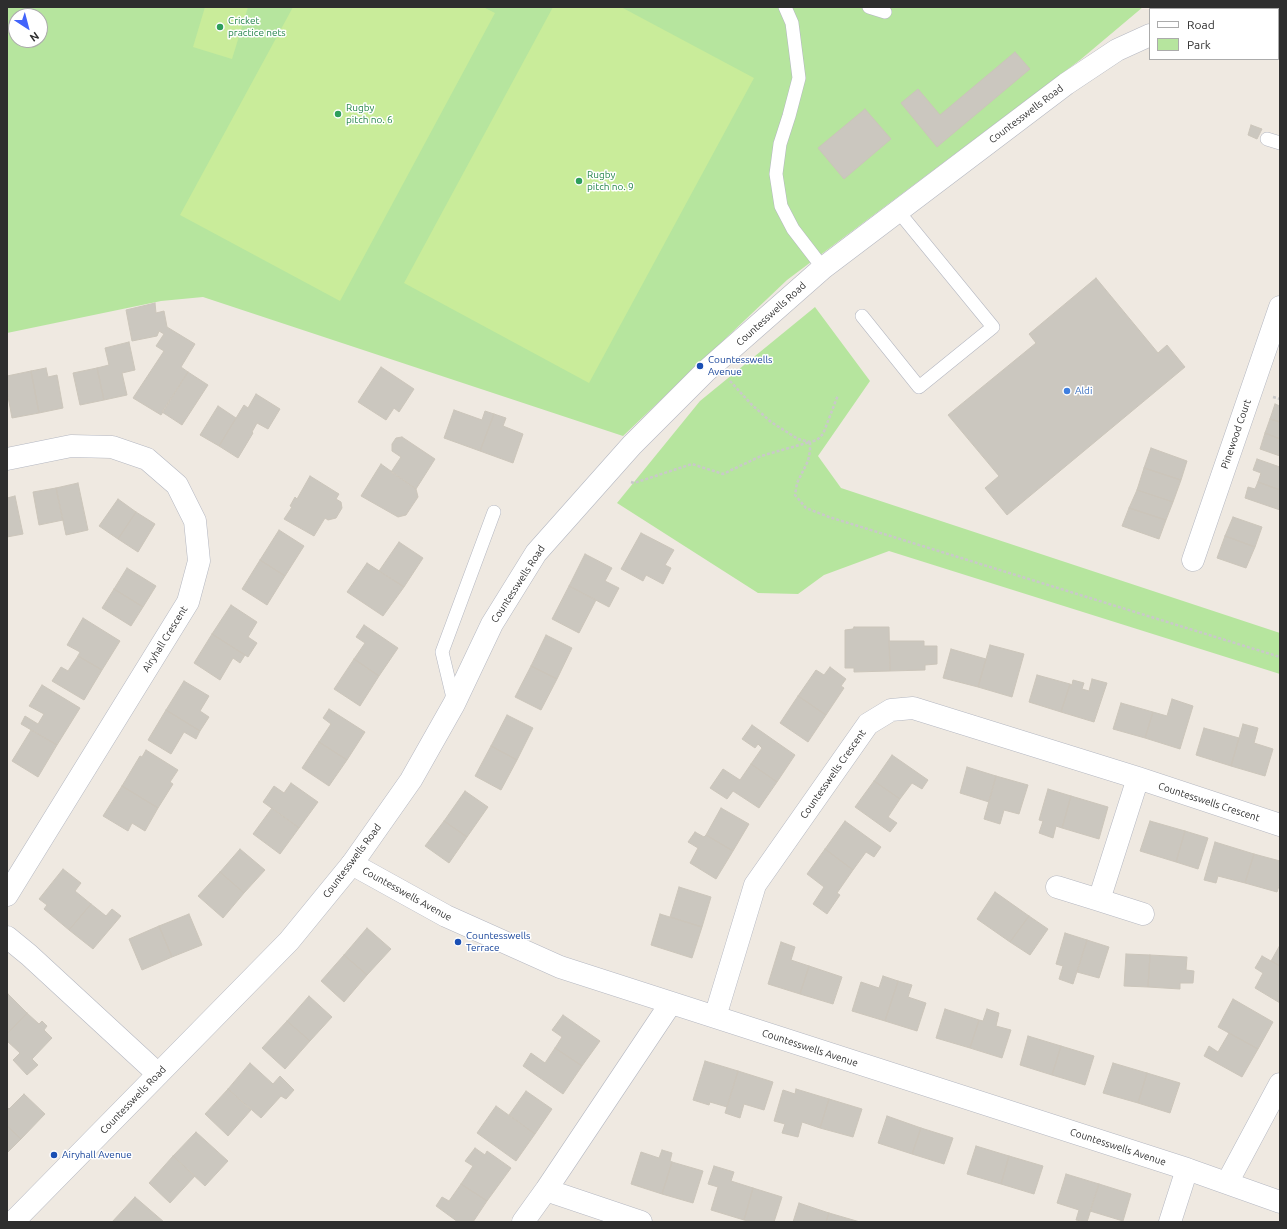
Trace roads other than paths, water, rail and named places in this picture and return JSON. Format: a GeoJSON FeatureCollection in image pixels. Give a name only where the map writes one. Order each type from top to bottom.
{"type":"FeatureCollection","features":[{"type":"Feature","properties":{"kind":"street","name":"Countesswells Road"},"geometry":{"type":"LineString","coordinates":[[13,1222],[289,941],[352,864],[411,780],[454,704],[492,624],[536,553],[632,445],[706,371],[823,268],[1066,84],[1117,50],[1149,35]]}},
{"type":"Feature","properties":{"kind":"street","name":"Pinewood Court"},"geometry":{"type":"LineString","coordinates":[[1192,560],[1280,307]]}},
{"type":"Feature","properties":{"kind":"street","name":"Airyhall Crescent"},"geometry":{"type":"LineString","coordinates":[[7,458],[71,446],[112,447],[147,459],[177,485],[195,521],[199,562],[188,602],[7,895]]}},
{"type":"Feature","properties":{"kind":"street","name":"Countesswells Crescent"},"geometry":{"type":"LineString","coordinates":[[715,1017],[755,885],[868,724],[891,710],[913,708],[1138,778],[1280,825]]}},
{"type":"Feature","properties":{"kind":"street"},"geometry":{"type":"LineString","coordinates":[[1098,900],[1138,778]]}},
{"type":"Feature","properties":{"kind":"street","name":"Countesswells Avenue"},"geometry":{"type":"LineString","coordinates":[[352,864],[446,916],[553,964],[1187,1169],[1280,1202]]}},
{"type":"Feature","properties":{"kind":"street"},"geometry":{"type":"LineString","coordinates":[[1057,887],[1143,914]]}},
{"type":"Feature","properties":{"kind":"street"},"geometry":{"type":"LineString","coordinates":[[7,938],[29,955],[158,1074]]}},
{"type":"Feature","properties":{"kind":"street"},"geometry":{"type":"LineString","coordinates":[[522,1222],[546,1190],[671,1003]]}},
{"type":"Feature","properties":{"kind":"street"},"geometry":{"type":"LineString","coordinates":[[1227,1183],[1280,1084]]}},
{"type":"Feature","properties":{"kind":"street"},"geometry":{"type":"LineString","coordinates":[[1170,1222],[1187,1169]]}},
{"type":"Feature","properties":{"kind":"street"},"geometry":{"type":"LineString","coordinates":[[546,1190],[641,1222]]}},
{"type":"Feature","properties":{"kind":"lane"},"geometry":{"type":"LineString","coordinates":[[785,7],[792,22],[799,78],[780,144],[776,174],[781,206],[793,229],[823,268]]}},
{"type":"Feature","properties":{"kind":"lane"},"geometry":{"type":"LineString","coordinates":[[869,7],[885,12]]}},
{"type":"Feature","properties":{"kind":"lane"},"geometry":{"type":"LineString","coordinates":[[1267,139],[1280,143]]}},
{"type":"Feature","properties":{"kind":"lane"},"geometry":{"type":"LineString","coordinates":[[862,316],[919,387],[992,327],[898,211]]}},
{"type":"Feature","properties":{"kind":"lane"},"geometry":{"type":"LineString","coordinates":[[454,704],[442,652],[494,512]]}},
{"type":"Feature","properties":{"kind":"place","name":"Cricket practice nets"},"geometry":{"type":"Point","coordinates":[220,27]}},
{"type":"Feature","properties":{"kind":"place","name":"Rugby pitch no. 6"},"geometry":{"type":"Point","coordinates":[338,114]}},
{"type":"Feature","properties":{"kind":"place","name":"Rugby pitch no. 9"},"geometry":{"type":"Point","coordinates":[579,181]}},
{"type":"Feature","properties":{"kind":"place","name":"Countesswells Avenue"},"geometry":{"type":"Point","coordinates":[700,366]}},
{"type":"Feature","properties":{"kind":"place","name":"Aldi"},"geometry":{"type":"Point","coordinates":[1067,391]}},
{"type":"Feature","properties":{"kind":"place","name":"Countesswells Terrace"},"geometry":{"type":"Point","coordinates":[458,942]}},
{"type":"Feature","properties":{"kind":"place","name":"Airyhall Avenue"},"geometry":{"type":"Point","coordinates":[54,1155]}}]}
